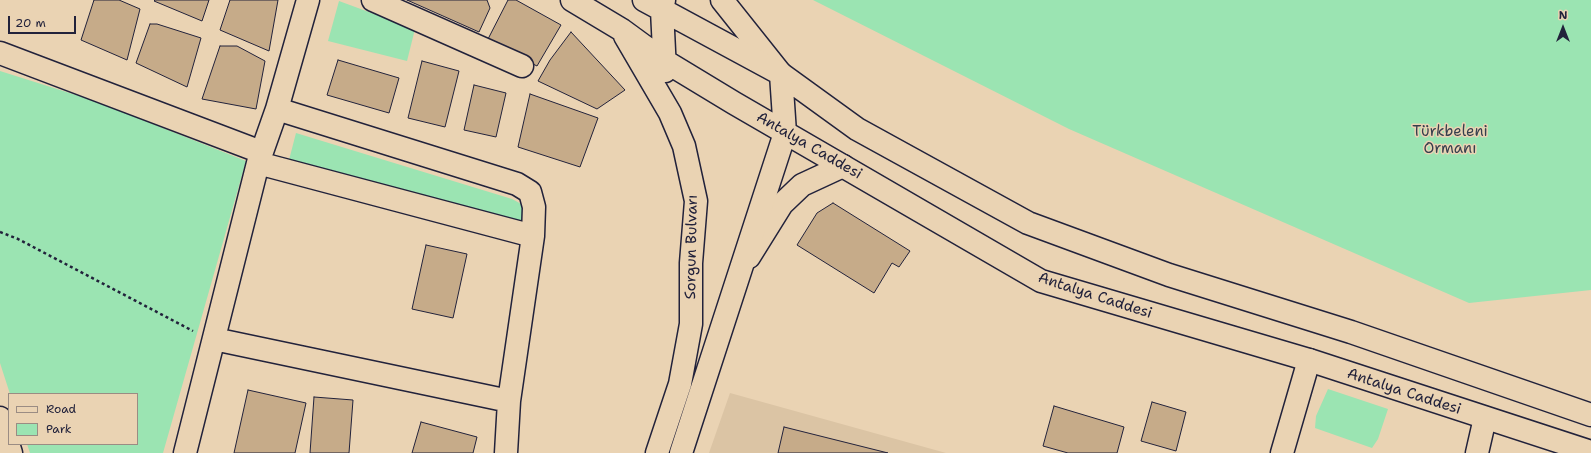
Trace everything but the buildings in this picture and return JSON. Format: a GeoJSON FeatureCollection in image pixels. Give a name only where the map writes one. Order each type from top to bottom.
{"type":"FeatureCollection","features":[{"type":"Feature","properties":{"kind":"main road"},"geometry":{"type":"LineString","coordinates":[[185,453],[259,158],[277,109],[308,0]]}},
{"type":"Feature","properties":{"kind":"main road"},"geometry":{"type":"LineString","coordinates":[[373,0],[522,66]]}},
{"type":"Feature","properties":{"kind":"main road","name":"Antalya Caddesi"},"geometry":{"type":"LineString","coordinates":[[572,0],[622,30],[663,60],[785,133],[1041,281],[1309,360],[1591,452]]}},
{"type":"Feature","properties":{"kind":"main road"},"geometry":{"type":"LineString","coordinates":[[644,0],[663,5],[781,74],[857,129],[1028,223],[1169,275],[1351,332],[1591,415]]}},
{"type":"Feature","properties":{"kind":"main road"},"geometry":{"type":"LineString","coordinates":[[681,453],[785,133],[781,74],[722,0]]}},
{"type":"Feature","properties":{"kind":"main road"},"geometry":{"type":"LineString","coordinates":[[663,5],[663,60],[670,113]]}},
{"type":"Feature","properties":{"kind":"main road","name":"Sorgun Bulvarı"},"geometry":{"type":"LineString","coordinates":[[622,30],[670,113],[684,146],[696,201],[691,263],[691,324],[680,384],[657,453]]}},
{"type":"Feature","properties":{"kind":"main road"},"geometry":{"type":"LineString","coordinates":[[0,53],[259,158],[533,236]]}},
{"type":"Feature","properties":{"kind":"main road"},"geometry":{"type":"LineString","coordinates":[[277,109],[517,184],[530,192],[534,207],[533,236],[508,401],[506,453]]}},
{"type":"Feature","properties":{"kind":"main road"},"geometry":{"type":"LineString","coordinates":[[742,268],[782,204],[802,185],[843,166]]}},
{"type":"Feature","properties":{"kind":"main road"},"geometry":{"type":"LineString","coordinates":[[214,339],[508,401]]}},
{"type":"Feature","properties":{"kind":"main road"},"geometry":{"type":"LineString","coordinates":[[1282,453],[1309,360]]}},
{"type":"Feature","properties":{"kind":"main road"},"geometry":{"type":"LineString","coordinates":[[0,418],[8,443]]}},
{"type":"Feature","properties":{"kind":"main road"},"geometry":{"type":"LineString","coordinates":[[1477,453],[1485,418]]}},
{"type":"Feature","properties":{"kind":"path"},"geometry":{"type":"LineString","coordinates":[[0,232],[18,239],[188,330],[214,339]]}},
{"type":"Feature","properties":{"kind":"shaded area"},"geometry":{"type":"Polygon","coordinates":[[[730,393],[946,453],[709,453],[730,393]]]}},
{"type":"Feature","properties":{"kind":"green space","name":"Türkbeleni Ormanı"},"geometry":{"type":"Polygon","coordinates":[[[813,0],[1591,0],[1591,290],[1469,303],[1069,129],[813,0]]]}},
{"type":"Feature","properties":{"kind":"green space"},"geometry":{"type":"Polygon","coordinates":[[[339,1],[415,29],[407,61],[328,41],[339,1]]]}},
{"type":"Feature","properties":{"kind":"green space"},"geometry":{"type":"Polygon","coordinates":[[[0,71],[95,101],[246,161],[163,453],[30,453],[27,445],[138,445],[138,393],[10,393],[0,363],[0,71]]]}},
{"type":"Feature","properties":{"kind":"green space"},"geometry":{"type":"Polygon","coordinates":[[[296,133],[512,199],[525,206],[525,224],[289,160],[296,133]]]}},
{"type":"Feature","properties":{"kind":"green space"},"geometry":{"type":"Polygon","coordinates":[[[1328,389],[1388,409],[1378,439],[1372,448],[1315,428],[1316,416],[1328,389]]]}}]}
